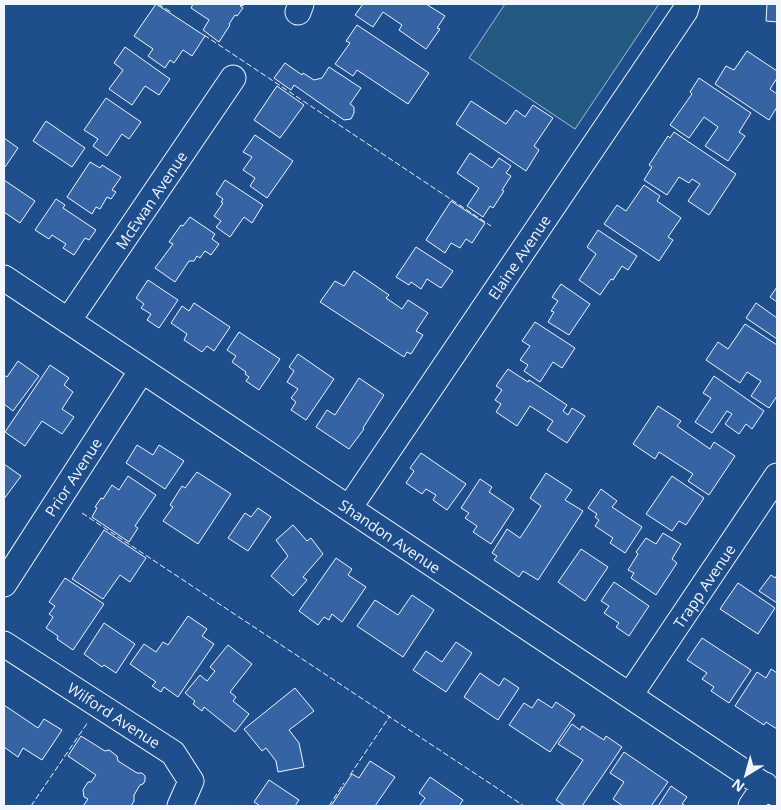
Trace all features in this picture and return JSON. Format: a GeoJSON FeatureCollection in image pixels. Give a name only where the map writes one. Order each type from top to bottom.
{"type":"FeatureCollection","features":[{"type":"Feature","properties":{"kind":"street","name":"Elaine Avenue"},"geometry":{"type":"LineString","coordinates":[[349,508],[685,11],[687,4]]}},
{"type":"Feature","properties":{"kind":"street","name":"McEwan Avenue"},"geometry":{"type":"LineString","coordinates":[[68,321],[233,78]]}},
{"type":"Feature","properties":{"kind":"street","name":"Shandon Avenue"},"geometry":{"type":"LineString","coordinates":[[4,278],[771,789]]}},
{"type":"Feature","properties":{"kind":"street","name":"Prior Avenue"},"geometry":{"type":"LineString","coordinates":[[4,584],[142,370]]}},
{"type":"Feature","properties":{"kind":"street","name":"Trapp Avenue"},"geometry":{"type":"LineString","coordinates":[[630,695],[777,476]]}},
{"type":"Feature","properties":{"kind":"street","name":"Wilford Avenue"},"geometry":{"type":"LineString","coordinates":[[4,644],[173,753],[191,781],[180,806]]}},
{"type":"Feature","properties":{"kind":"street"},"geometry":{"type":"LineString","coordinates":[[751,806],[771,789]]}},
{"type":"Feature","properties":{"kind":"shaded area"},"geometry":{"type":"Polygon","coordinates":[[[505,4],[659,4],[575,129],[469,58],[505,4]]]}},
{"type":"Feature","properties":{"kind":"building"},"geometry":{"type":"Polygon","coordinates":[[[156,4],[205,36],[192,56],[183,50],[174,63],[170,60],[165,68],[148,56],[153,49],[134,36],[156,4]]]}},
{"type":"Feature","properties":{"kind":"building"},"geometry":{"type":"Polygon","coordinates":[[[193,4],[244,4],[240,6],[243,8],[237,16],[235,15],[219,42],[203,30],[209,20],[191,8],[193,4]]]}},
{"type":"Feature","properties":{"kind":"building"},"geometry":{"type":"Polygon","coordinates":[[[363,4],[426,4],[445,16],[437,28],[440,29],[426,49],[399,30],[402,25],[383,12],[373,27],[355,15],[363,4]]]}},
{"type":"Feature","properties":{"kind":"building"},"geometry":{"type":"Polygon","coordinates":[[[767,4],[777,4],[777,22],[766,21],[767,4]]]}},
{"type":"Feature","properties":{"kind":"building"},"geometry":{"type":"Polygon","coordinates":[[[357,25],[429,73],[408,104],[357,70],[353,76],[335,64],[350,43],[346,41],[357,25]]]}},
{"type":"Feature","properties":{"kind":"building"},"geometry":{"type":"Polygon","coordinates":[[[125,47],[170,79],[159,95],[145,86],[132,105],[109,89],[123,70],[114,63],[125,47]]]}},
{"type":"Feature","properties":{"kind":"building"},"geometry":{"type":"Polygon","coordinates":[[[747,51],[777,71],[777,78],[770,89],[777,94],[777,107],[769,120],[715,84],[726,66],[734,70],[747,51]]]}},
{"type":"Feature","properties":{"kind":"building"},"geometry":{"type":"Polygon","coordinates":[[[285,63],[302,75],[303,73],[314,80],[322,78],[329,67],[361,88],[350,104],[354,107],[351,119],[344,120],[294,85],[291,90],[274,78],[285,63]]]}},
{"type":"Feature","properties":{"kind":"building"},"geometry":{"type":"Polygon","coordinates":[[[699,78],[751,113],[739,132],[745,136],[728,161],[705,146],[718,127],[704,117],[689,138],[670,125],[692,94],[690,92],[699,78]]]}},
{"type":"Feature","properties":{"kind":"building"},"geometry":{"type":"Polygon","coordinates":[[[277,86],[304,105],[280,138],[254,120],[277,86]]]}},
{"type":"Feature","properties":{"kind":"building"},"geometry":{"type":"Polygon","coordinates":[[[106,98],[141,122],[129,139],[122,134],[107,156],[93,146],[98,139],[84,130],[106,98]]]}},
{"type":"Feature","properties":{"kind":"building"},"geometry":{"type":"Polygon","coordinates":[[[471,101],[506,124],[516,110],[525,117],[533,105],[553,118],[534,146],[539,150],[526,171],[456,124],[471,101]]]}},
{"type":"Feature","properties":{"kind":"building"},"geometry":{"type":"Polygon","coordinates":[[[46,121],[85,148],[72,167],[33,141],[46,121]]]}},
{"type":"Feature","properties":{"kind":"building"},"geometry":{"type":"Polygon","coordinates":[[[674,132],[736,174],[709,215],[688,201],[700,184],[692,179],[689,183],[679,177],[667,195],[644,180],[652,167],[649,165],[668,136],[670,138],[674,132]]]}},
{"type":"Feature","properties":{"kind":"building"},"geometry":{"type":"Polygon","coordinates":[[[255,135],[293,161],[267,198],[250,186],[255,178],[243,170],[252,157],[243,152],[255,135]]]}},
{"type":"Feature","properties":{"kind":"building"},"geometry":{"type":"Polygon","coordinates":[[[4,138],[18,148],[5,167],[4,167],[4,138]]]}},
{"type":"Feature","properties":{"kind":"building"},"geometry":{"type":"Polygon","coordinates":[[[470,153],[492,168],[499,158],[511,166],[506,173],[511,176],[502,190],[504,191],[493,208],[490,206],[483,217],[467,206],[479,188],[457,173],[470,153]]]}},
{"type":"Feature","properties":{"kind":"building"},"geometry":{"type":"Polygon","coordinates":[[[90,162],[100,168],[102,165],[121,177],[112,190],[116,192],[111,199],[107,197],[100,209],[96,207],[92,214],[67,197],[90,162]]]}},
{"type":"Feature","properties":{"kind":"building"},"geometry":{"type":"Polygon","coordinates":[[[4,180],[35,201],[20,223],[4,212],[4,180]]]}},
{"type":"Feature","properties":{"kind":"building"},"geometry":{"type":"Polygon","coordinates":[[[225,180],[263,205],[252,223],[244,217],[230,237],[216,227],[221,221],[214,216],[223,203],[221,202],[223,199],[216,194],[225,180]]]}},
{"type":"Feature","properties":{"kind":"building"},"geometry":{"type":"Polygon","coordinates":[[[644,185],[660,196],[657,201],[681,218],[668,237],[673,240],[659,261],[604,224],[617,205],[626,211],[644,185]]]}},
{"type":"Feature","properties":{"kind":"building"},"geometry":{"type":"Polygon","coordinates":[[[56,199],[65,205],[63,208],[96,230],[89,240],[85,238],[74,255],[63,248],[66,244],[52,235],[49,239],[35,230],[56,199]]]}},
{"type":"Feature","properties":{"kind":"building"},"geometry":{"type":"Polygon","coordinates":[[[451,201],[485,223],[472,243],[466,239],[460,248],[451,243],[445,253],[426,240],[451,201]]]}},
{"type":"Feature","properties":{"kind":"building"},"geometry":{"type":"Polygon","coordinates":[[[190,217],[215,234],[212,239],[219,244],[211,255],[205,251],[200,258],[197,256],[194,261],[189,261],[175,282],[155,268],[173,244],[169,242],[181,225],[183,226],[190,217]]]}},
{"type":"Feature","properties":{"kind":"building"},"geometry":{"type":"Polygon","coordinates":[[[598,230],[637,256],[628,270],[622,266],[600,295],[579,280],[596,254],[587,247],[598,230]]]}},
{"type":"Feature","properties":{"kind":"building"},"geometry":{"type":"Polygon","coordinates":[[[416,247],[453,271],[441,288],[427,279],[421,289],[411,282],[409,285],[396,277],[416,247]]]}},
{"type":"Feature","properties":{"kind":"building"},"geometry":{"type":"Polygon","coordinates":[[[354,271],[389,295],[386,298],[402,309],[408,300],[428,313],[416,331],[423,335],[411,354],[407,352],[404,357],[320,302],[335,281],[344,286],[354,271]]]}},
{"type":"Feature","properties":{"kind":"building"},"geometry":{"type":"Polygon","coordinates":[[[148,280],[178,300],[159,328],[147,320],[151,314],[141,308],[144,304],[136,298],[148,280]]]}},
{"type":"Feature","properties":{"kind":"building"},"geometry":{"type":"Polygon","coordinates":[[[561,284],[590,304],[569,335],[548,322],[554,312],[551,311],[558,301],[552,297],[561,284]]]}},
{"type":"Feature","properties":{"kind":"building"},"geometry":{"type":"Polygon","coordinates":[[[777,287],[777,302],[770,297],[777,287]]]}},
{"type":"Feature","properties":{"kind":"building"},"geometry":{"type":"Polygon","coordinates":[[[194,303],[230,327],[214,351],[207,346],[202,352],[184,340],[187,334],[171,323],[182,306],[189,311],[194,303]]]}},
{"type":"Feature","properties":{"kind":"building"},"geometry":{"type":"Polygon","coordinates":[[[756,303],[777,318],[777,339],[746,318],[756,303]]]}},
{"type":"Feature","properties":{"kind":"building"},"geometry":{"type":"Polygon","coordinates":[[[535,322],[575,348],[562,368],[553,362],[540,382],[524,371],[528,365],[520,360],[530,346],[522,341],[535,322]]]}},
{"type":"Feature","properties":{"kind":"building"},"geometry":{"type":"Polygon","coordinates":[[[745,324],[777,345],[777,396],[769,408],[751,396],[761,381],[747,372],[740,383],[706,360],[718,342],[728,349],[745,324]]]}},
{"type":"Feature","properties":{"kind":"building"},"geometry":{"type":"Polygon","coordinates":[[[239,332],[280,359],[259,390],[246,381],[249,377],[245,374],[246,372],[232,362],[236,356],[227,350],[239,332]]]}},
{"type":"Feature","properties":{"kind":"building"},"geometry":{"type":"Polygon","coordinates":[[[298,354],[334,379],[306,420],[291,410],[296,402],[291,398],[298,389],[287,382],[294,371],[289,367],[298,354]]]}},
{"type":"Feature","properties":{"kind":"building"},"geometry":{"type":"Polygon","coordinates":[[[18,361],[39,376],[13,411],[4,404],[4,375],[7,377],[18,361]]]}},
{"type":"Feature","properties":{"kind":"building"},"geometry":{"type":"Polygon","coordinates":[[[50,365],[69,378],[64,385],[73,392],[62,409],[74,417],[62,434],[42,421],[25,446],[5,432],[50,365]]]}},
{"type":"Feature","properties":{"kind":"building"},"geometry":{"type":"Polygon","coordinates":[[[508,369],[528,382],[529,380],[567,405],[563,411],[568,415],[572,408],[585,416],[567,443],[547,430],[553,421],[530,406],[517,426],[496,412],[501,404],[495,400],[502,390],[496,386],[508,369]]]}},
{"type":"Feature","properties":{"kind":"building"},"geometry":{"type":"Polygon","coordinates":[[[714,376],[764,411],[752,429],[746,424],[739,434],[725,424],[732,414],[727,411],[712,433],[695,422],[711,398],[703,393],[714,376]]]}},
{"type":"Feature","properties":{"kind":"building"},"geometry":{"type":"Polygon","coordinates":[[[359,378],[384,395],[364,429],[349,449],[316,427],[327,410],[335,415],[359,378]]]}},
{"type":"Feature","properties":{"kind":"building"},"geometry":{"type":"Polygon","coordinates":[[[658,406],[681,421],[677,426],[710,449],[714,442],[735,456],[709,495],[688,481],[693,474],[659,452],[655,459],[633,444],[658,406]]]}},
{"type":"Feature","properties":{"kind":"building"},"geometry":{"type":"Polygon","coordinates":[[[137,445],[153,455],[159,445],[184,461],[165,489],[126,463],[137,445]]]}},
{"type":"Feature","properties":{"kind":"building"},"geometry":{"type":"Polygon","coordinates":[[[421,453],[466,484],[447,510],[433,500],[436,495],[426,489],[422,494],[406,483],[414,471],[410,468],[421,453]]]}},
{"type":"Feature","properties":{"kind":"building"},"geometry":{"type":"Polygon","coordinates":[[[4,464],[21,476],[4,499],[4,464]]]}},
{"type":"Feature","properties":{"kind":"building"},"geometry":{"type":"Polygon","coordinates":[[[197,472],[231,494],[198,544],[163,521],[173,507],[170,505],[182,486],[185,488],[197,472]]]}},
{"type":"Feature","properties":{"kind":"building"},"geometry":{"type":"Polygon","coordinates":[[[546,473],[572,490],[565,500],[583,511],[538,580],[523,571],[519,577],[494,560],[497,556],[492,553],[507,529],[520,538],[541,506],[530,498],[546,473]]]}},
{"type":"Feature","properties":{"kind":"building"},"geometry":{"type":"Polygon","coordinates":[[[128,476],[156,495],[135,526],[138,528],[129,542],[92,517],[97,508],[95,507],[112,485],[119,490],[128,476]]]}},
{"type":"Feature","properties":{"kind":"building"},"geometry":{"type":"Polygon","coordinates":[[[672,476],[704,498],[686,525],[679,521],[672,531],[646,514],[672,476]]]}},
{"type":"Feature","properties":{"kind":"building"},"geometry":{"type":"Polygon","coordinates":[[[480,479],[492,487],[489,492],[514,509],[491,544],[473,532],[477,526],[465,518],[469,513],[461,508],[480,479]]]}},
{"type":"Feature","properties":{"kind":"building"},"geometry":{"type":"Polygon","coordinates":[[[601,489],[617,501],[612,507],[642,527],[625,553],[610,543],[613,538],[595,526],[599,520],[595,517],[597,514],[588,508],[601,489]]]}},
{"type":"Feature","properties":{"kind":"building"},"geometry":{"type":"Polygon","coordinates":[[[258,508],[271,517],[248,551],[228,538],[245,513],[251,517],[258,508]]]}},
{"type":"Feature","properties":{"kind":"building"},"geometry":{"type":"Polygon","coordinates":[[[293,525],[307,541],[311,538],[323,554],[303,577],[307,580],[293,596],[271,576],[288,556],[276,540],[293,525]]]}},
{"type":"Feature","properties":{"kind":"building"},"geometry":{"type":"Polygon","coordinates":[[[104,530],[146,558],[130,582],[120,575],[103,599],[72,579],[104,530]]]}},
{"type":"Feature","properties":{"kind":"building"},"geometry":{"type":"Polygon","coordinates":[[[663,533],[681,544],[672,559],[677,563],[656,595],[631,578],[634,573],[628,570],[638,554],[636,552],[646,538],[656,544],[663,533]]]}},
{"type":"Feature","properties":{"kind":"building"},"geometry":{"type":"Polygon","coordinates":[[[581,549],[608,567],[585,601],[558,582],[581,549]]]}},
{"type":"Feature","properties":{"kind":"building"},"geometry":{"type":"Polygon","coordinates":[[[336,558],[352,569],[348,575],[366,587],[342,622],[332,614],[329,620],[324,617],[318,625],[299,611],[336,558]]]}},
{"type":"Feature","properties":{"kind":"building"},"geometry":{"type":"Polygon","coordinates":[[[771,575],[775,578],[777,575],[777,603],[759,591],[771,575]]]}},
{"type":"Feature","properties":{"kind":"building"},"geometry":{"type":"Polygon","coordinates":[[[65,578],[104,604],[73,650],[57,639],[58,636],[46,628],[53,617],[49,614],[55,606],[49,602],[65,578]]]}},
{"type":"Feature","properties":{"kind":"building"},"geometry":{"type":"Polygon","coordinates":[[[614,582],[649,606],[629,636],[616,627],[619,623],[604,613],[609,606],[601,601],[614,582]]]}},
{"type":"Feature","properties":{"kind":"building"},"geometry":{"type":"Polygon","coordinates":[[[738,583],[775,608],[758,634],[720,609],[738,583]]]}},
{"type":"Feature","properties":{"kind":"building"},"geometry":{"type":"Polygon","coordinates":[[[412,595],[434,610],[403,657],[357,626],[375,600],[398,615],[412,595]]]}},
{"type":"Feature","properties":{"kind":"building"},"geometry":{"type":"Polygon","coordinates":[[[188,616],[207,629],[202,636],[214,644],[178,697],[164,687],[161,692],[152,686],[156,682],[130,664],[144,644],[156,652],[163,642],[168,645],[188,616]]]}},
{"type":"Feature","properties":{"kind":"building"},"geometry":{"type":"Polygon","coordinates":[[[104,623],[135,644],[116,673],[104,665],[102,667],[84,654],[104,623]]]}},
{"type":"Feature","properties":{"kind":"building"},"geometry":{"type":"Polygon","coordinates":[[[702,638],[751,670],[729,703],[711,691],[714,687],[702,679],[707,673],[687,660],[702,638]]]}},
{"type":"Feature","properties":{"kind":"building"},"geometry":{"type":"Polygon","coordinates":[[[456,642],[472,653],[446,692],[413,670],[426,651],[442,662],[456,642]]]}},
{"type":"Feature","properties":{"kind":"building"},"geometry":{"type":"Polygon","coordinates":[[[228,645],[252,664],[230,692],[236,697],[233,701],[249,714],[235,732],[204,707],[202,711],[193,704],[195,701],[185,693],[200,675],[207,681],[215,671],[210,667],[228,645]]]}},
{"type":"Feature","properties":{"kind":"building"},"geometry":{"type":"Polygon","coordinates":[[[771,669],[777,673],[777,729],[766,722],[764,725],[735,706],[757,672],[766,678],[771,669]]]}},
{"type":"Feature","properties":{"kind":"building"},"geometry":{"type":"Polygon","coordinates":[[[480,673],[499,686],[504,678],[519,688],[498,720],[464,697],[480,673]]]}},
{"type":"Feature","properties":{"kind":"building"},"geometry":{"type":"Polygon","coordinates":[[[295,688],[314,711],[289,730],[299,743],[304,767],[278,772],[276,761],[266,748],[262,751],[244,729],[295,688]]]}},
{"type":"Feature","properties":{"kind":"building"},"geometry":{"type":"Polygon","coordinates":[[[538,699],[552,708],[556,702],[575,715],[550,752],[509,725],[524,703],[532,708],[538,699]]]}},
{"type":"Feature","properties":{"kind":"building"},"geometry":{"type":"Polygon","coordinates":[[[4,705],[38,728],[44,719],[62,730],[42,760],[23,748],[18,757],[4,747],[4,705]]]}},
{"type":"Feature","properties":{"kind":"building"},"geometry":{"type":"Polygon","coordinates":[[[572,724],[580,730],[582,726],[604,740],[606,736],[622,747],[582,806],[565,806],[556,800],[583,760],[558,744],[572,724]]]}},
{"type":"Feature","properties":{"kind":"building"},"geometry":{"type":"Polygon","coordinates":[[[81,736],[105,751],[109,750],[117,756],[118,761],[145,776],[145,781],[134,795],[134,801],[131,806],[83,806],[88,799],[84,797],[83,790],[96,775],[68,756],[81,736]]]}},
{"type":"Feature","properties":{"kind":"building"},"geometry":{"type":"Polygon","coordinates":[[[624,752],[668,782],[651,806],[623,806],[613,799],[624,782],[610,773],[624,752]]]}},
{"type":"Feature","properties":{"kind":"building"},"geometry":{"type":"Polygon","coordinates":[[[370,761],[395,777],[375,806],[331,806],[352,774],[359,778],[370,761]]]}},
{"type":"Feature","properties":{"kind":"building"},"geometry":{"type":"Polygon","coordinates":[[[430,777],[463,800],[459,806],[419,806],[425,798],[419,793],[430,777]]]}},
{"type":"Feature","properties":{"kind":"building"},"geometry":{"type":"Polygon","coordinates":[[[269,780],[299,800],[295,806],[258,806],[254,802],[269,780]]]}},
{"type":"Feature","properties":{"kind":"building"},"geometry":{"type":"Polygon","coordinates":[[[671,786],[687,797],[682,804],[686,806],[658,806],[671,786]]]}},
{"type":"Feature","properties":{"kind":"fence"},"geometry":{"type":"LineString","coordinates":[[158,4],[171,12]]}},
{"type":"Feature","properties":{"kind":"fence"},"geometry":{"type":"LineString","coordinates":[[204,35],[491,226]]}},
{"type":"Feature","properties":{"kind":"fence"},"geometry":{"type":"LineString","coordinates":[[82,513],[524,806]]}},
{"type":"Feature","properties":{"kind":"fence"},"geometry":{"type":"LineString","coordinates":[[350,775],[390,716]]}},
{"type":"Feature","properties":{"kind":"fence"},"geometry":{"type":"LineString","coordinates":[[31,806],[88,722]]}},
{"type":"Feature","properties":{"kind":"fence"},"geometry":{"type":"LineString","coordinates":[[329,806],[344,783]]}}]}
